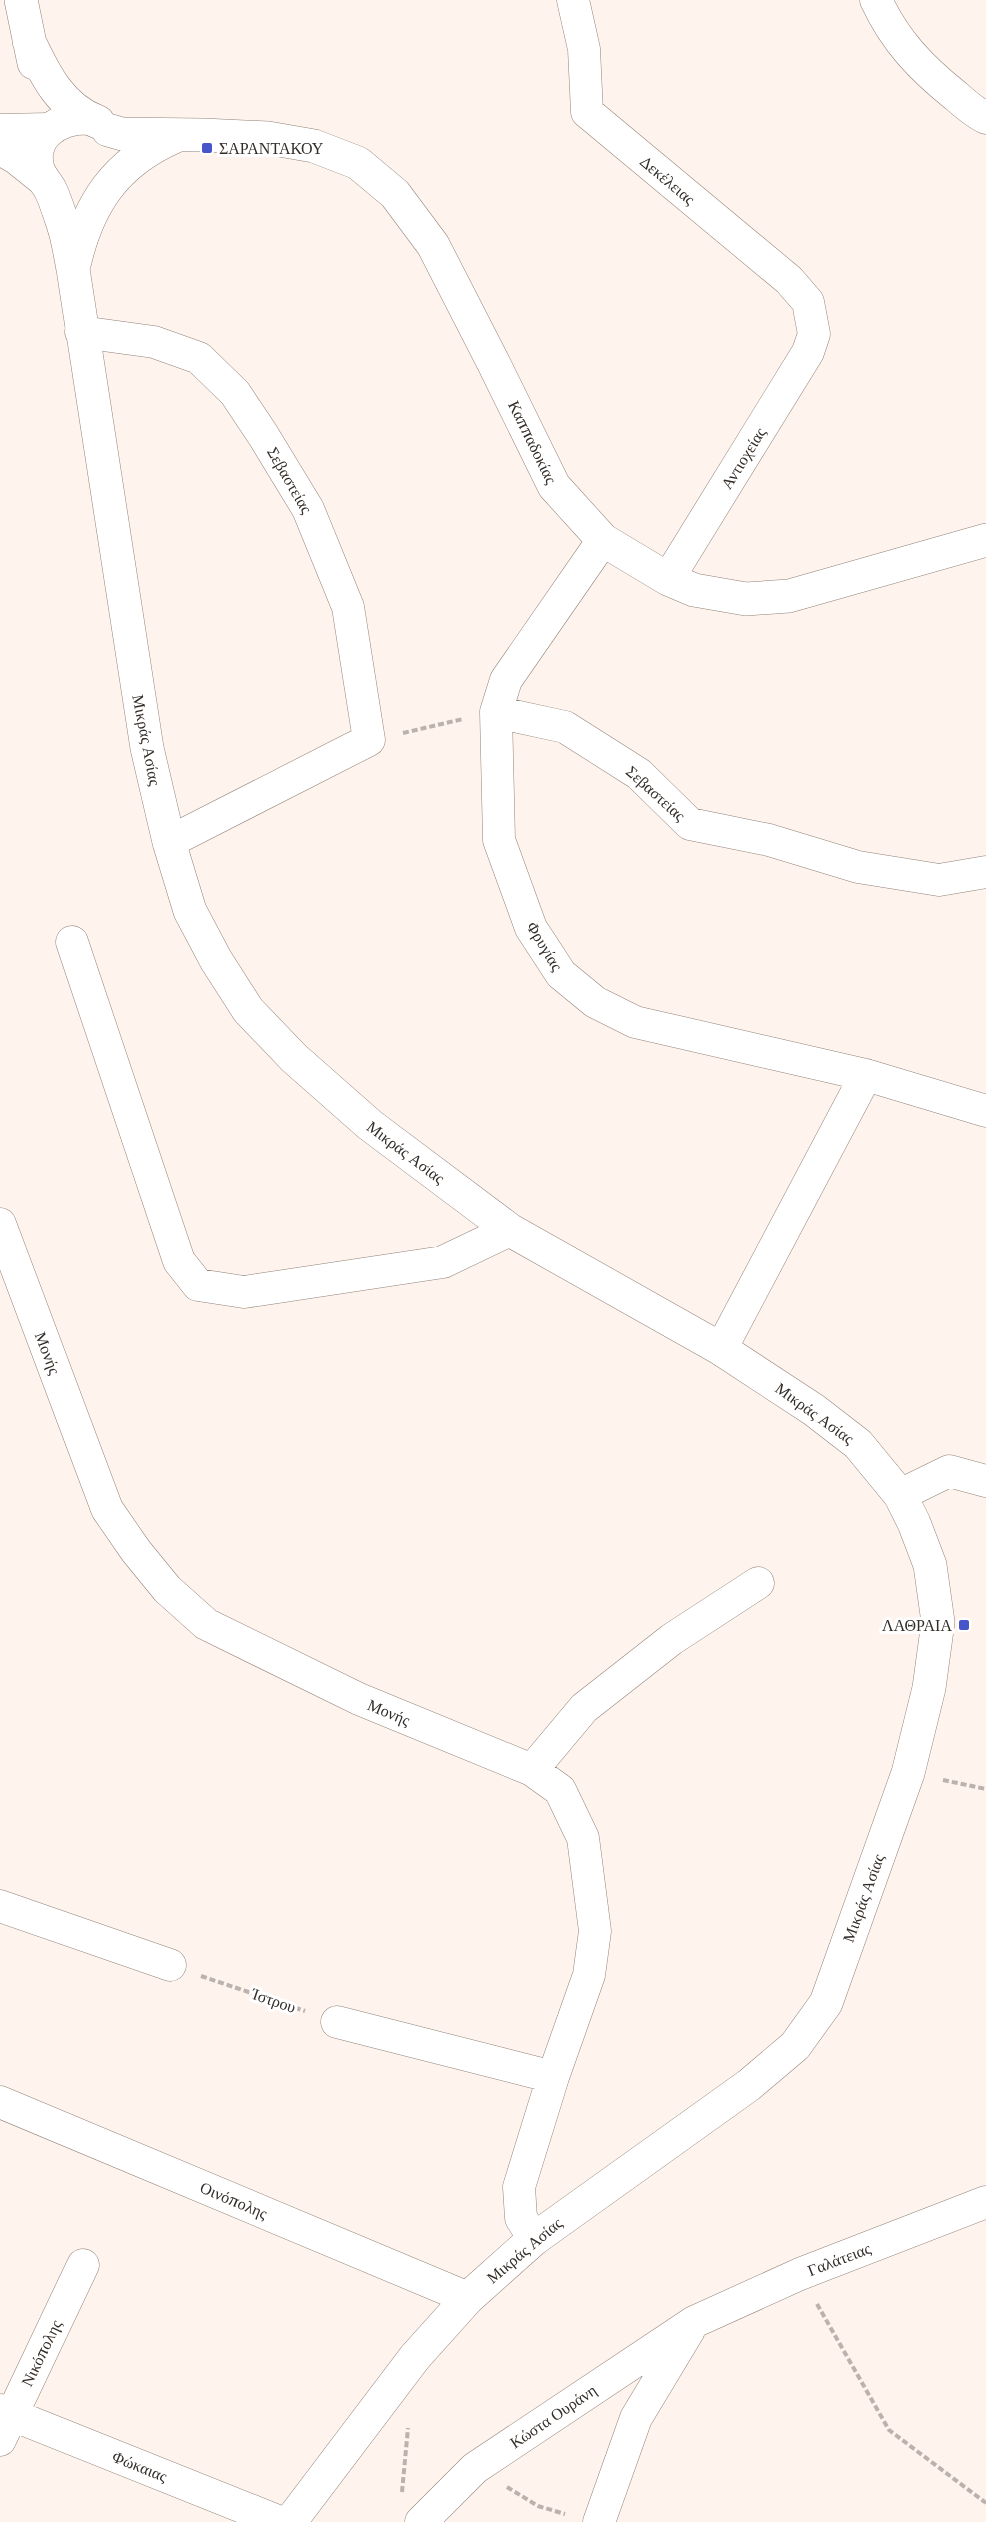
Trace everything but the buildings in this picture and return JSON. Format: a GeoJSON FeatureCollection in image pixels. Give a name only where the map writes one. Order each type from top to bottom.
{"type":"FeatureCollection","features":[{"type":"Feature","properties":{"kind":"street"},"geometry":{"type":"LineString","coordinates":[[21,0],[49,129]]}},
{"type":"Feature","properties":{"kind":"street","name":"Δεκέλειας"},"geometry":{"type":"LineString","coordinates":[[573,0],[584,49],[587,112],[789,280],[808,302],[814,334]]}},
{"type":"Feature","properties":{"kind":"street"},"geometry":{"type":"LineString","coordinates":[[876,0],[887,23],[914,59],[949,91],[986,118]]}},
{"type":"Feature","properties":{"kind":"street"},"geometry":{"type":"LineString","coordinates":[[29,41],[48,80],[64,102],[97,124],[116,141],[119,154],[119,169],[90,214],[80,239],[73,269]]}},
{"type":"Feature","properties":{"kind":"street"},"geometry":{"type":"LineString","coordinates":[[46,184],[37,166],[38,152],[49,129],[60,121],[73,118],[97,124]]}},
{"type":"Feature","properties":{"kind":"street","name":"Καππαδοκίας"},"geometry":{"type":"LineString","coordinates":[[97,124],[122,134],[268,138],[314,146],[358,163],[395,194],[433,245],[494,362],[554,486],[603,540],[668,579],[694,590],[746,599],[789,596],[986,540]]}},
{"type":"Feature","properties":{"kind":"street"},"geometry":{"type":"LineString","coordinates":[[0,130],[49,129]]}},
{"type":"Feature","properties":{"kind":"street"},"geometry":{"type":"LineString","coordinates":[[0,149],[16,158],[62,197],[76,200],[90,198],[108,187],[132,160],[150,148],[191,135]]}},
{"type":"Feature","properties":{"kind":"street","name":"Μικράς Ασίας"},"geometry":{"type":"LineString","coordinates":[[46,184],[64,226],[73,269],[147,748],[169,842],[190,911],[216,960],[248,1010],[294,1058],[369,1125],[510,1230],[721,1348],[814,1410],[858,1444],[900,1495],[915,1523],[930,1565],[938,1622],[929,1688],[908,1773],[826,2003],[795,2046],[749,2085],[534,2239],[468,2298],[415,2357],[290,2522]]}},
{"type":"Feature","properties":{"kind":"street","name":"Σεβαστείας"},"geometry":{"type":"LineString","coordinates":[[81,332],[153,342],[199,358],[235,393],[308,509],[348,607],[369,740]]}},
{"type":"Feature","properties":{"kind":"street","name":"Αντιοχείας"},"geometry":{"type":"LineString","coordinates":[[668,579],[808,352],[814,334]]}},
{"type":"Feature","properties":{"kind":"street","name":"Φρυγίας"},"geometry":{"type":"LineString","coordinates":[[603,540],[506,680],[496,712],[499,840],[531,928],[561,974],[595,1002],[634,1022],[866,1075],[986,1111]]}},
{"type":"Feature","properties":{"kind":"street","name":"Σεβαστείας"},"geometry":{"type":"LineString","coordinates":[[496,712],[565,727],[639,774],[690,824],[769,840],[858,867],[939,880],[986,872]]}},
{"type":"Feature","properties":{"kind":"street"},"geometry":{"type":"LineString","coordinates":[[169,842],[369,740]]}},
{"type":"Feature","properties":{"kind":"street"},"geometry":{"type":"LineString","coordinates":[[72,942],[179,1261],[198,1285],[244,1292],[443,1262],[510,1230]]}},
{"type":"Feature","properties":{"kind":"street"},"geometry":{"type":"LineString","coordinates":[[721,1348],[866,1075]]}},
{"type":"Feature","properties":{"kind":"street","name":"Μονής"},"geometry":{"type":"LineString","coordinates":[[0,1224],[107,1509],[136,1551],[167,1589],[206,1624],[359,1699],[532,1770],[560,1790],[583,1838],[595,1930],[590,1975],[553,2078],[519,2187],[521,2218],[534,2239]]}},
{"type":"Feature","properties":{"kind":"street"},"geometry":{"type":"LineString","coordinates":[[900,1495],[949,1471],[986,1481]]}},
{"type":"Feature","properties":{"kind":"street"},"geometry":{"type":"LineString","coordinates":[[532,1770],[584,1708],[672,1639],[758,1582]]}},
{"type":"Feature","properties":{"kind":"street"},"geometry":{"type":"LineString","coordinates":[[0,1906],[170,1965]]}},
{"type":"Feature","properties":{"kind":"street"},"geometry":{"type":"LineString","coordinates":[[337,2022],[553,2078]]}},
{"type":"Feature","properties":{"kind":"street","name":"Οινόπολης"},"geometry":{"type":"LineString","coordinates":[[0,2102],[468,2298]]}},
{"type":"Feature","properties":{"kind":"street","name":"Γαλάτειας"},"geometry":{"type":"LineString","coordinates":[[694,2322],[800,2274],[986,2202]]}},
{"type":"Feature","properties":{"kind":"street","name":"Νικόπολης"},"geometry":{"type":"LineString","coordinates":[[4,2422],[83,2265]]}},
{"type":"Feature","properties":{"kind":"street"},"geometry":{"type":"LineString","coordinates":[[600,2522],[636,2418],[694,2322]]}},
{"type":"Feature","properties":{"kind":"street","name":"Κώστα Ουράνη"},"geometry":{"type":"LineString","coordinates":[[421,2522],[475,2468],[694,2322]]}},
{"type":"Feature","properties":{"kind":"street","name":"Φώκαιας"},"geometry":{"type":"LineString","coordinates":[[4,2422],[280,2522]]}},
{"type":"Feature","properties":{"kind":"path"},"geometry":{"type":"LineString","coordinates":[[369,740],[496,712]]}},
{"type":"Feature","properties":{"kind":"path"},"geometry":{"type":"LineString","coordinates":[[908,1773],[986,1789]]}},
{"type":"Feature","properties":{"kind":"path","name":"Ίστρου"},"geometry":{"type":"LineString","coordinates":[[170,1965],[337,2022]]}},
{"type":"Feature","properties":{"kind":"path"},"geometry":{"type":"LineString","coordinates":[[800,2274],[890,2430],[986,2503]]}},
{"type":"Feature","properties":{"kind":"path"},"geometry":{"type":"LineString","coordinates":[[401,2498],[408,2427]]}},
{"type":"Feature","properties":{"kind":"path"},"geometry":{"type":"LineString","coordinates":[[475,2468],[538,2506],[569,2516]]}},
{"type":"Feature","properties":{"kind":"place","name":"ΣΑΡΑΝΤΑΚΟΥ"},"geometry":{"type":"Point","coordinates":[207,148]}},
{"type":"Feature","properties":{"kind":"place","name":"ΛΑΘΡΑΙΑ"},"geometry":{"type":"Point","coordinates":[964,1625]}}]}
